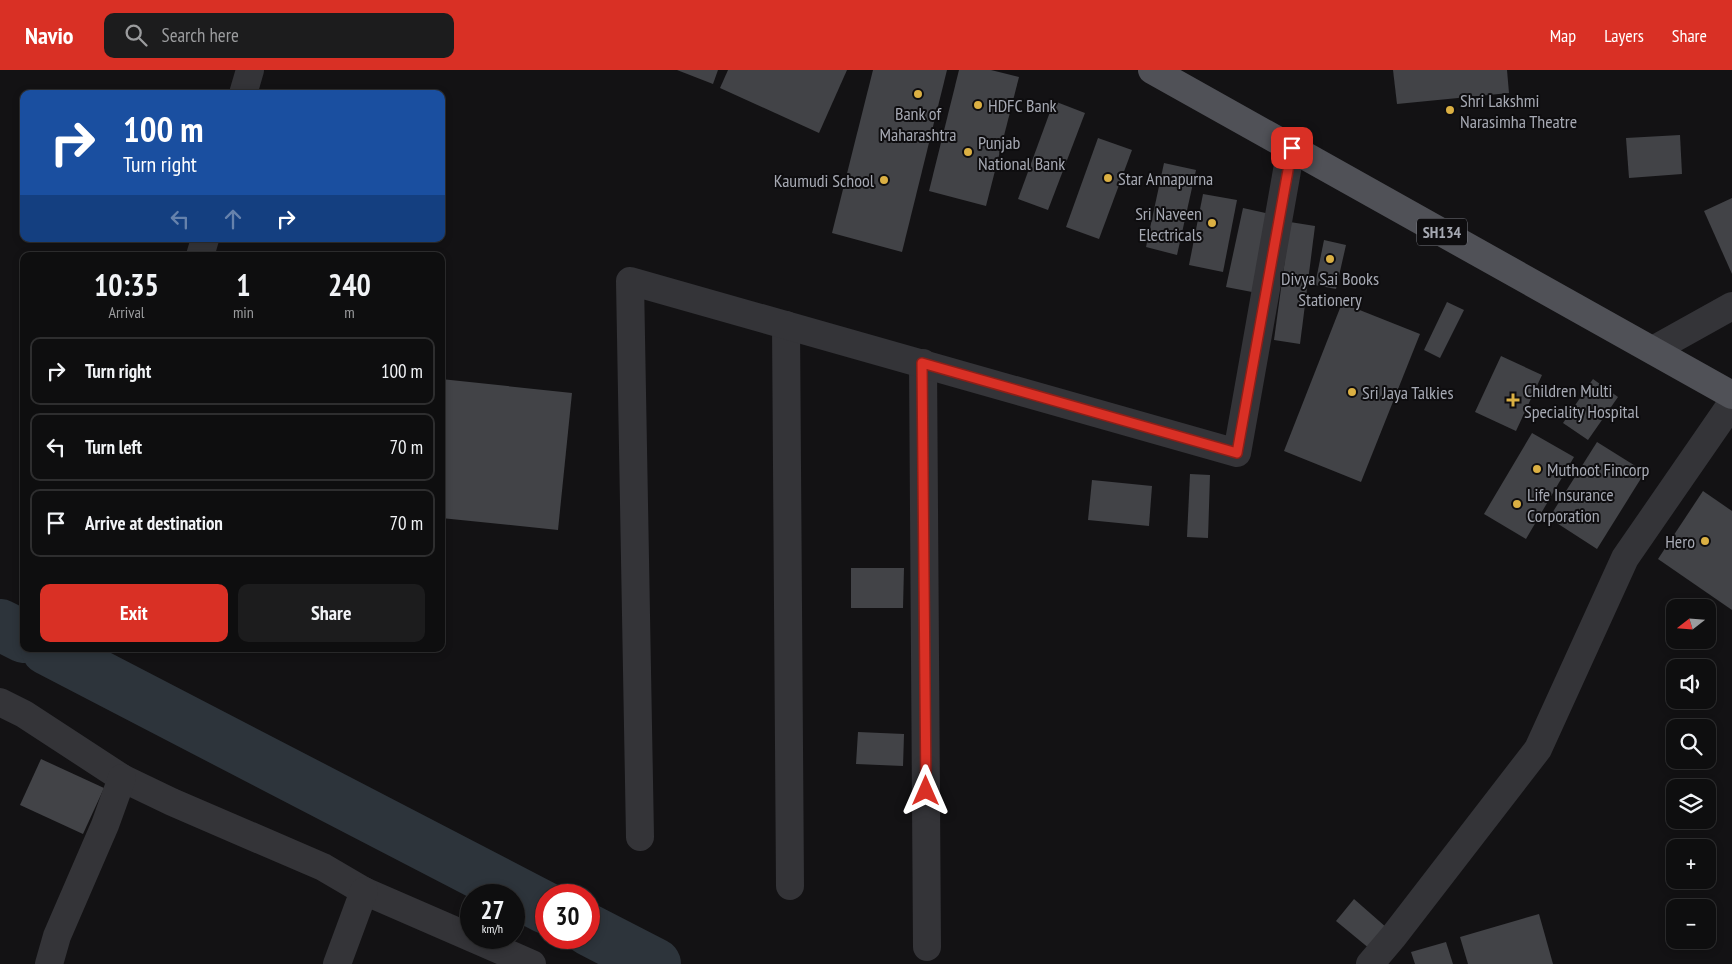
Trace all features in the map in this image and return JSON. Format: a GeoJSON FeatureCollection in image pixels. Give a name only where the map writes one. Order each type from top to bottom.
{"type":"FeatureCollection","features":[{"type":"Feature","properties":{"kind":"main road","name":"SH134"},"geometry":{"type":"LineString","coordinates":[[1152,70],[1732,395]]}},
{"type":"Feature","properties":{"kind":"street"},"geometry":{"type":"LineString","coordinates":[[244,90],[250,70]]}},
{"type":"Feature","properties":{"kind":"street"},"geometry":{"type":"LineString","coordinates":[[640,837],[630,281],[1237,453],[1292,148]]}},
{"type":"Feature","properties":{"kind":"street"},"geometry":{"type":"LineString","coordinates":[[1653,350],[1732,306]]}},
{"type":"Feature","properties":{"kind":"street"},"geometry":{"type":"LineString","coordinates":[[786,325],[790,886]]}},
{"type":"Feature","properties":{"kind":"street"},"geometry":{"type":"LineString","coordinates":[[922,363],[927,947]]}},
{"type":"Feature","properties":{"kind":"street"},"geometry":{"type":"LineString","coordinates":[[1370,964],[1399,930],[1538,749],[1625,558],[1732,403]]}},
{"type":"Feature","properties":{"kind":"street"},"geometry":{"type":"LineString","coordinates":[[0,702],[24,714],[122,778],[172,802],[323,867],[364,891],[532,964]]}},
{"type":"Feature","properties":{"kind":"street"},"geometry":{"type":"LineString","coordinates":[[50,964],[57,936],[105,825],[122,778]]}},
{"type":"Feature","properties":{"kind":"street"},"geometry":{"type":"LineString","coordinates":[[337,964],[364,891]]}},
{"type":"Feature","properties":{"kind":"building"},"geometry":{"type":"Polygon","coordinates":[[[677,70],[718,70],[713,84],[677,70]]]}},
{"type":"Feature","properties":{"kind":"building"},"geometry":{"type":"Polygon","coordinates":[[[728,70],[847,70],[819,133],[720,88],[728,70]]]}},
{"type":"Feature","properties":{"kind":"building"},"geometry":{"type":"Polygon","coordinates":[[[873,70],[947,70],[902,252],[832,233],[873,70]]]}},
{"type":"Feature","properties":{"kind":"building"},"geometry":{"type":"Polygon","coordinates":[[[959,70],[991,70],[1019,77],[986,206],[929,191],[959,70]]]}},
{"type":"Feature","properties":{"kind":"building"},"geometry":{"type":"Polygon","coordinates":[[[1393,70],[1507,70],[1509,93],[1397,104],[1393,70]]]}},
{"type":"Feature","properties":{"kind":"building"},"geometry":{"type":"Polygon","coordinates":[[[1054,101],[1085,113],[1048,210],[1018,199],[1054,101]]]}},
{"type":"Feature","properties":{"kind":"building"},"geometry":{"type":"Polygon","coordinates":[[[1680,135],[1682,174],[1629,178],[1626,138],[1680,135]]]}},
{"type":"Feature","properties":{"kind":"building"},"geometry":{"type":"Polygon","coordinates":[[[1098,138],[1132,150],[1099,239],[1066,227],[1098,138]]]}},
{"type":"Feature","properties":{"kind":"building"},"geometry":{"type":"Polygon","coordinates":[[[1164,163],[1196,170],[1177,255],[1146,247],[1164,163]]]}},
{"type":"Feature","properties":{"kind":"building"},"geometry":{"type":"Polygon","coordinates":[[[1203,194],[1237,200],[1223,272],[1189,265],[1203,194]]]}},
{"type":"Feature","properties":{"kind":"building"},"geometry":{"type":"Polygon","coordinates":[[[1732,198],[1732,274],[1704,211],[1732,198]]]}},
{"type":"Feature","properties":{"kind":"building"},"geometry":{"type":"Polygon","coordinates":[[[1243,208],[1270,214],[1252,292],[1226,287],[1243,208]]]}},
{"type":"Feature","properties":{"kind":"building"},"geometry":{"type":"Polygon","coordinates":[[[1290,222],[1315,226],[1300,344],[1274,340],[1290,222]]]}},
{"type":"Feature","properties":{"kind":"building"},"geometry":{"type":"Polygon","coordinates":[[[1324,240],[1346,245],[1336,289],[1315,285],[1324,240]]]}},
{"type":"Feature","properties":{"kind":"building"},"geometry":{"type":"Polygon","coordinates":[[[1447,302],[1464,310],[1440,358],[1424,350],[1447,302]]]}},
{"type":"Feature","properties":{"kind":"building","name":"Sri Jaya Talkies"},"geometry":{"type":"Polygon","coordinates":[[[1342,303],[1420,334],[1361,482],[1284,451],[1342,303]]]}},
{"type":"Feature","properties":{"kind":"building"},"geometry":{"type":"Polygon","coordinates":[[[1501,356],[1542,375],[1516,431],[1475,412],[1501,356]]]}},
{"type":"Feature","properties":{"kind":"building"},"geometry":{"type":"Polygon","coordinates":[[[445,379],[572,393],[558,530],[445,518],[445,379]]]}},
{"type":"Feature","properties":{"kind":"building"},"geometry":{"type":"Polygon","coordinates":[[[1593,379],[1618,397],[1588,440],[1563,423],[1593,379]]]}},
{"type":"Feature","properties":{"kind":"building"},"geometry":{"type":"Polygon","coordinates":[[[1532,433],[1574,457],[1526,539],[1484,514],[1532,433]]]}},
{"type":"Feature","properties":{"kind":"building"},"geometry":{"type":"Polygon","coordinates":[[[1597,442],[1645,472],[1597,549],[1549,518],[1597,442]]]}},
{"type":"Feature","properties":{"kind":"building"},"geometry":{"type":"Polygon","coordinates":[[[1190,474],[1210,475],[1208,538],[1187,537],[1190,474]]]}},
{"type":"Feature","properties":{"kind":"building"},"geometry":{"type":"Polygon","coordinates":[[[1092,480],[1152,486],[1149,526],[1088,520],[1092,480]]]}},
{"type":"Feature","properties":{"kind":"building"},"geometry":{"type":"Polygon","coordinates":[[[1703,491],[1732,511],[1732,610],[1658,559],[1703,491]]]}},
{"type":"Feature","properties":{"kind":"building"},"geometry":{"type":"Polygon","coordinates":[[[851,568],[904,568],[903,608],[851,608],[851,568]]]}},
{"type":"Feature","properties":{"kind":"building"},"geometry":{"type":"Polygon","coordinates":[[[858,732],[904,734],[903,766],[856,764],[858,732]]]}},
{"type":"Feature","properties":{"kind":"building"},"geometry":{"type":"Polygon","coordinates":[[[41,759],[104,788],[83,834],[20,805],[41,759]]]}},
{"type":"Feature","properties":{"kind":"building"},"geometry":{"type":"Polygon","coordinates":[[[1354,899],[1387,928],[1370,949],[1336,921],[1354,899]]]}},
{"type":"Feature","properties":{"kind":"building"},"geometry":{"type":"Polygon","coordinates":[[[1539,914],[1553,964],[1468,964],[1460,937],[1539,914]]]}},
{"type":"Feature","properties":{"kind":"building"},"geometry":{"type":"Polygon","coordinates":[[[1446,942],[1453,964],[1415,964],[1411,952],[1446,942]]]}},
{"type":"Feature","properties":{"kind":"waterway"},"geometry":{"type":"LineString","coordinates":[[0,625],[20,635]]}},
{"type":"Feature","properties":{"kind":"waterway"},"geometry":{"type":"LineString","coordinates":[[53,652],[535,902]]}},
{"type":"Feature","properties":{"kind":"waterway"},"geometry":{"type":"LineString","coordinates":[[600,936],[655,964]]}},
{"type":"Feature","properties":{"kind":"place","name":"Bank of Maharashtra"},"geometry":{"type":"Point","coordinates":[918,94]}},
{"type":"Feature","properties":{"kind":"place","name":"HDFC Bank"},"geometry":{"type":"Point","coordinates":[978,105]}},
{"type":"Feature","properties":{"kind":"place","name":"Shri Lakshmi Narasimha Theatre"},"geometry":{"type":"Point","coordinates":[1450,110]}},
{"type":"Feature","properties":{"kind":"place","name":"Punjab National Bank"},"geometry":{"type":"Point","coordinates":[968,152]}},
{"type":"Feature","properties":{"kind":"place","name":"Star Annapurna"},"geometry":{"type":"Point","coordinates":[1108,178]}},
{"type":"Feature","properties":{"kind":"place","name":"Kaumudi School"},"geometry":{"type":"Point","coordinates":[884,180]}},
{"type":"Feature","properties":{"kind":"place","name":"Sri Naveen Electricals"},"geometry":{"type":"Point","coordinates":[1212,223]}},
{"type":"Feature","properties":{"kind":"place","name":"Divya Sai Books Stationery"},"geometry":{"type":"Point","coordinates":[1330,259]}},
{"type":"Feature","properties":{"kind":"place","name":"Sri Jaya Talkies"},"geometry":{"type":"Point","coordinates":[1352,392]}},
{"type":"Feature","properties":{"kind":"place","name":"Children Multi Speciality Hospital"},"geometry":{"type":"Point","coordinates":[1513,400]}},
{"type":"Feature","properties":{"kind":"place","name":"Muthoot Fincorp"},"geometry":{"type":"Point","coordinates":[1537,469]}},
{"type":"Feature","properties":{"kind":"place","name":"Life Insurance Corporation"},"geometry":{"type":"Point","coordinates":[1517,504]}},
{"type":"Feature","properties":{"kind":"place","name":"Hero"},"geometry":{"type":"Point","coordinates":[1705,541]}},
{"type":"Feature","properties":{"kind":"route"},"geometry":{"type":"LineString","coordinates":[[926,791],[922,363],[1237,453],[1292,148]]}}]}
